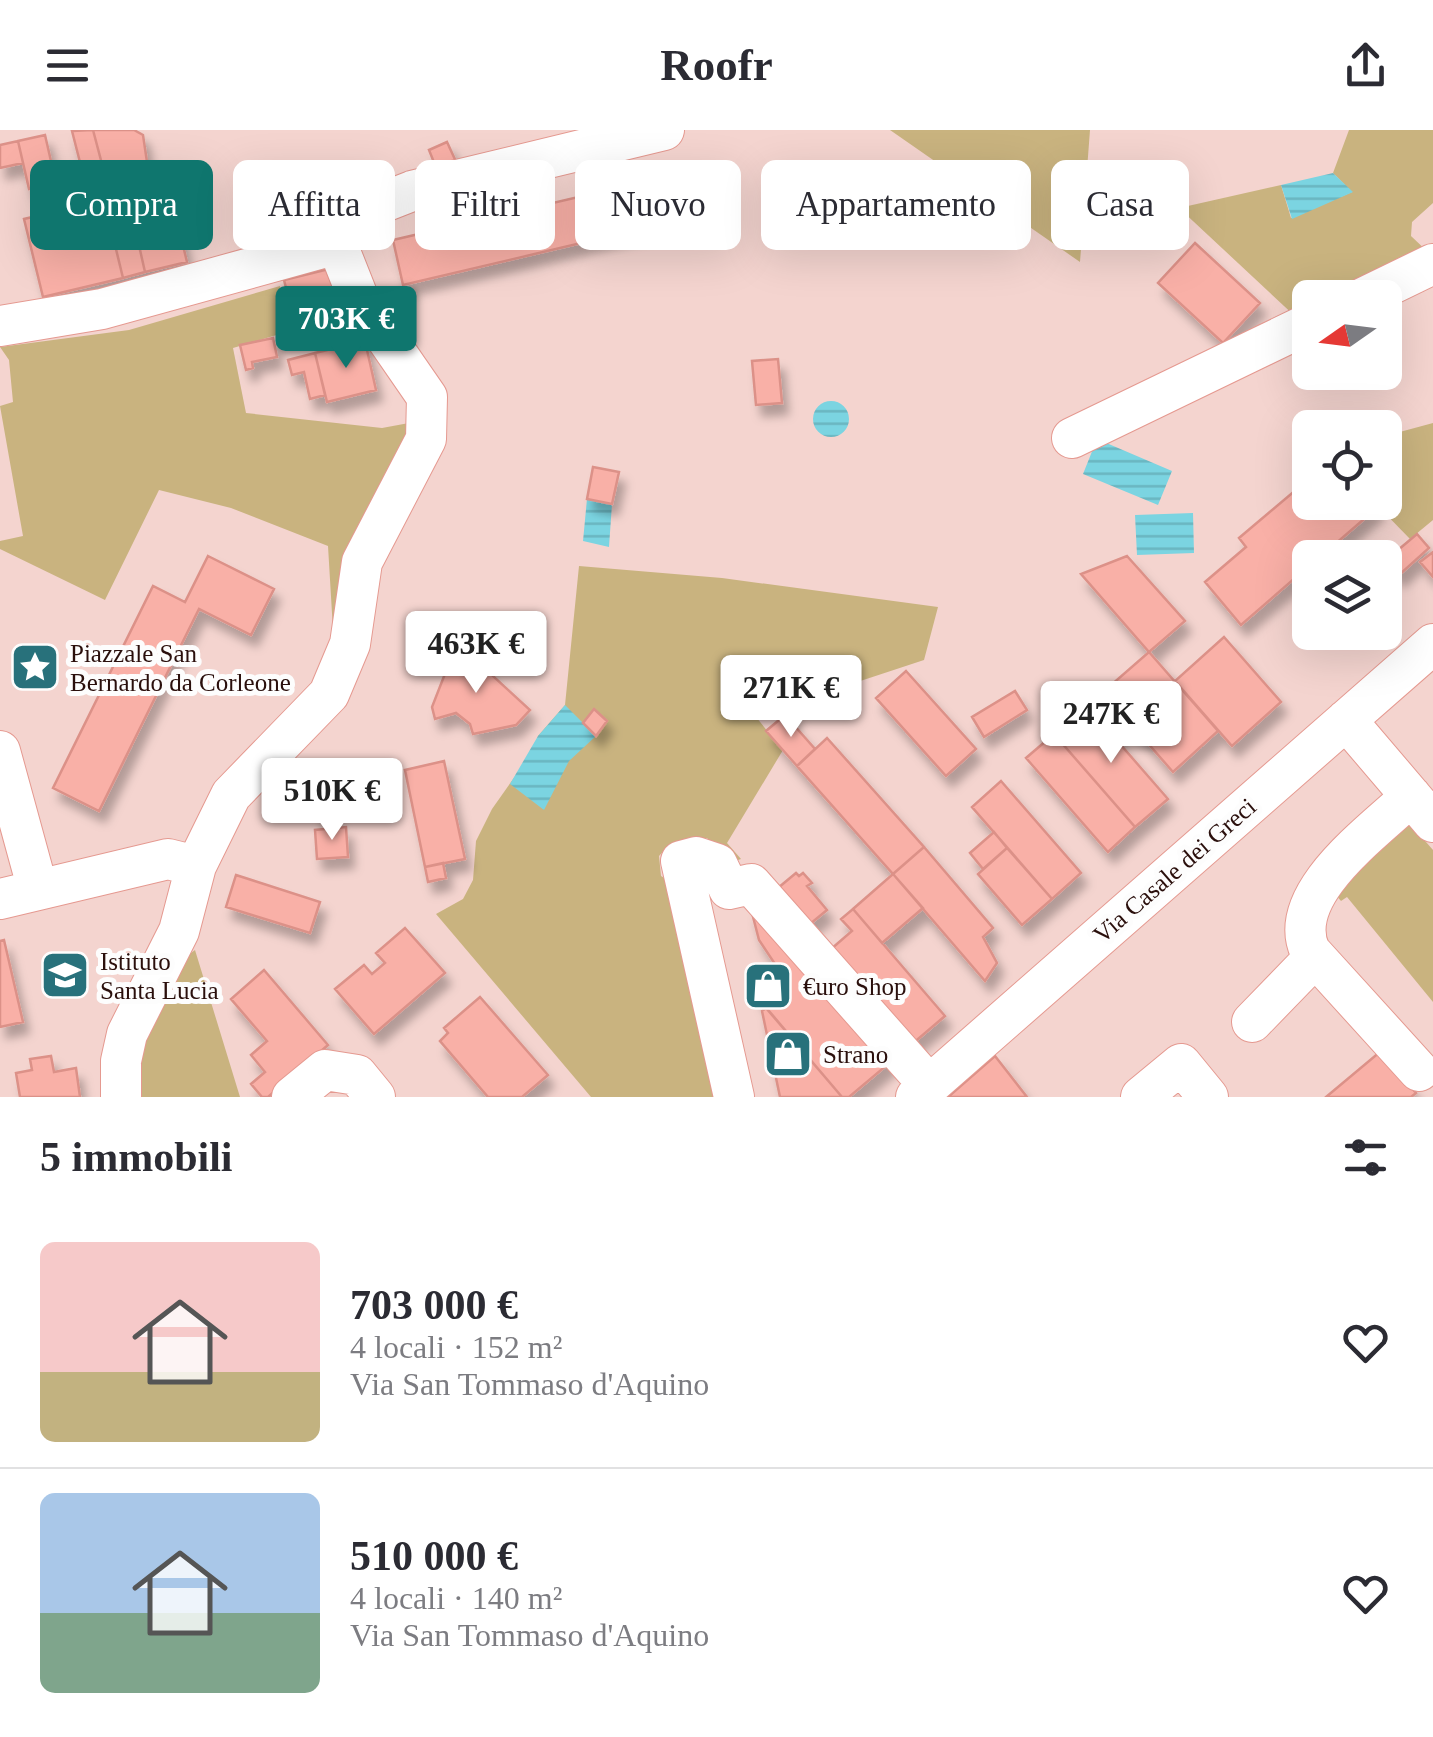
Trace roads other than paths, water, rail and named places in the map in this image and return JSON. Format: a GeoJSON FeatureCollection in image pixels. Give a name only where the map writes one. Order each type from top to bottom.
{"type":"FeatureCollection","features":[{"type":"Feature","properties":{"kind":"street"},"geometry":{"type":"LineString","coordinates":[[395,198],[664,130]]}},
{"type":"Feature","properties":{"kind":"street"},"geometry":{"type":"LineString","coordinates":[[0,326],[102,309],[316,250]]}},
{"type":"Feature","properties":{"kind":"street"},"geometry":{"type":"LineString","coordinates":[[121,1097],[120,1061],[127,1034],[179,930],[196,866],[232,796],[329,694],[350,644],[362,562],[426,439],[426,396],[358,297],[340,250]]}},
{"type":"Feature","properties":{"kind":"street"},"geometry":{"type":"LineString","coordinates":[[1400,280],[1433,264]]}},
{"type":"Feature","properties":{"kind":"street"},"geometry":{"type":"LineString","coordinates":[[1072,438],[1292,332]]}},
{"type":"Feature","properties":{"kind":"street","name":"Via Casale dei Greci"},"geometry":{"type":"LineString","coordinates":[[923,1091],[1433,644]]}},
{"type":"Feature","properties":{"kind":"street"},"geometry":{"type":"LineString","coordinates":[[1346,720],[1422,809],[1324,879],[1312,897],[1304,939],[1315,957],[1419,1071]]}},
{"type":"Feature","properties":{"kind":"street"},"geometry":{"type":"LineString","coordinates":[[0,751],[19,895],[168,859],[196,866]]}},
{"type":"Feature","properties":{"kind":"street"},"geometry":{"type":"LineString","coordinates":[[734,1097],[681,861],[696,856],[717,864],[729,889],[751,884],[923,1091]]}},
{"type":"Feature","properties":{"kind":"street"},"geometry":{"type":"LineString","coordinates":[[1252,1022],[1315,957]]}},
{"type":"Feature","properties":{"kind":"street"},"geometry":{"type":"LineString","coordinates":[[1140,1097],[1182,1064],[1208,1097]]}},
{"type":"Feature","properties":{"kind":"street"},"geometry":{"type":"LineString","coordinates":[[292,1097],[325,1070],[357,1075],[375,1097]]}},
{"type":"Feature","properties":{"kind":"water"},"geometry":{"type":"Polygon","coordinates":[[[1333,173],[1353,192],[1292,219],[1281,185],[1333,173]]]}},
{"type":"Feature","properties":{"kind":"water"},"geometry":{"type":"Polygon","coordinates":[[[831,401],[844,406],[849,419],[844,432],[831,437],[818,432],[813,419],[818,406],[831,401]]]}},
{"type":"Feature","properties":{"kind":"water"},"geometry":{"type":"Polygon","coordinates":[[[1097,439],[1172,471],[1158,505],[1083,474],[1097,439]]]}},
{"type":"Feature","properties":{"kind":"water"},"geometry":{"type":"Polygon","coordinates":[[[587,499],[612,504],[609,547],[583,541],[587,499]]]}},
{"type":"Feature","properties":{"kind":"water"},"geometry":{"type":"Polygon","coordinates":[[[1193,513],[1194,553],[1137,555],[1135,515],[1193,513]]]}},
{"type":"Feature","properties":{"kind":"water"},"geometry":{"type":"Polygon","coordinates":[[[565,705],[596,736],[569,761],[544,810],[510,784],[538,736],[565,705]]]}},
{"type":"Feature","properties":{"kind":"place","name":"Piazzale San Bernardo da Corleone"},"geometry":{"type":"Point","coordinates":[35,667]}},
{"type":"Feature","properties":{"kind":"place","name":"Istituto Santa Lucia"},"geometry":{"type":"Point","coordinates":[65,975]}},
{"type":"Feature","properties":{"kind":"place","name":"€uro Shop"},"geometry":{"type":"Point","coordinates":[768,986]}},
{"type":"Feature","properties":{"kind":"place","name":"Strano"},"geometry":{"type":"Point","coordinates":[788,1054]}}]}
